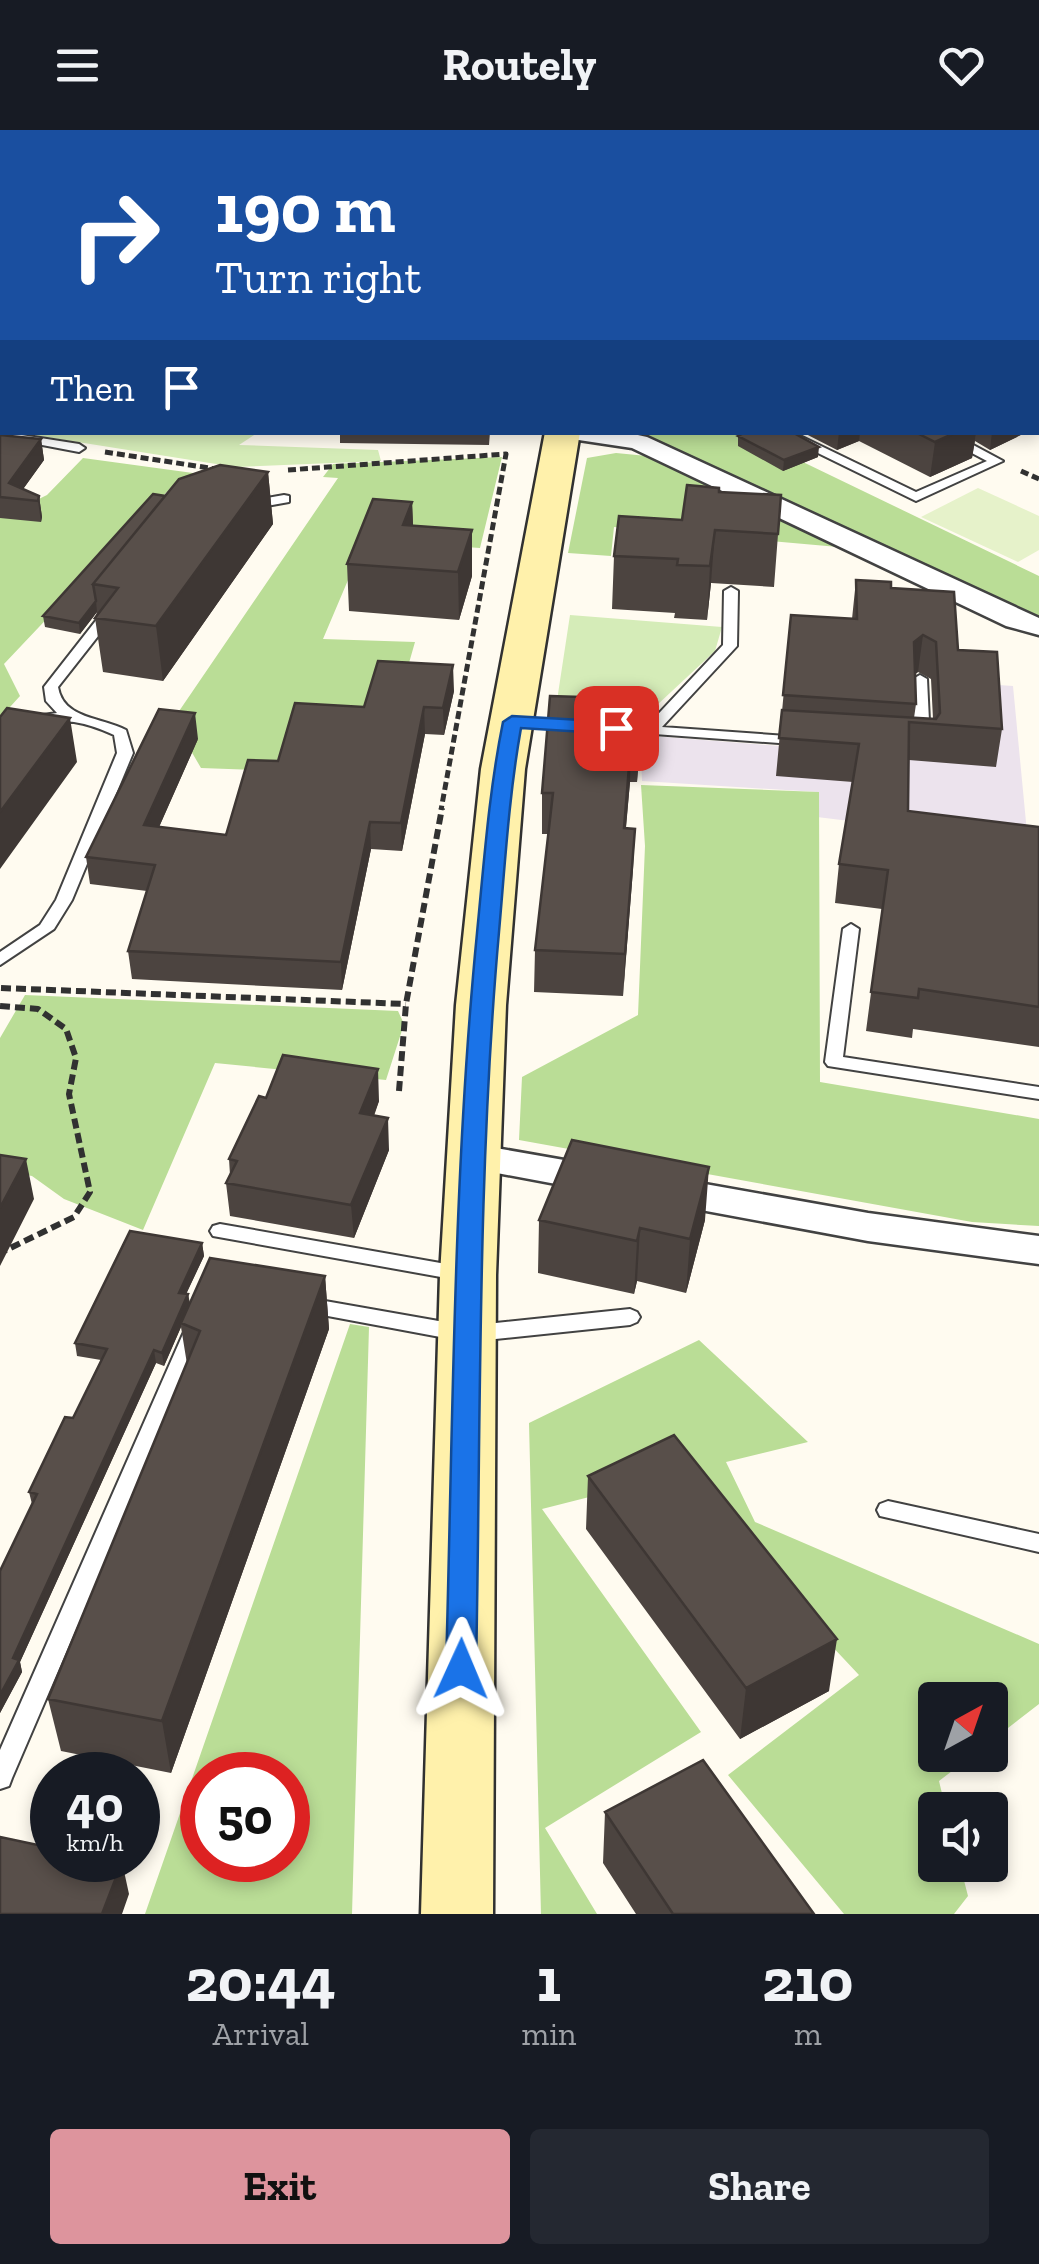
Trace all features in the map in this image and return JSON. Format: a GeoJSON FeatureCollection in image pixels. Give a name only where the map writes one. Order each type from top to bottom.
{"type":"FeatureCollection","features":[{"type":"Feature","properties":{"kind":"main road"},"geometry":{"type":"LineString","coordinates":[[458,1914],[468,1275],[483,986],[504,769],[561,435]]}},
{"type":"Feature","properties":{"kind":"street"},"geometry":{"type":"LineString","coordinates":[[592,435],[638,442],[1016,620],[1039,627]]}},
{"type":"Feature","properties":{"kind":"street"},"geometry":{"type":"LineString","coordinates":[[473,1157],[868,1227],[1039,1250]]}},
{"type":"Feature","properties":{"kind":"lane"},"geometry":{"type":"LineString","coordinates":[[11,435],[79,448]]}},
{"type":"Feature","properties":{"kind":"lane"},"geometry":{"type":"LineString","coordinates":[[787,435],[916,497],[997,461],[944,435]]}},
{"type":"Feature","properties":{"kind":"lane"},"geometry":{"type":"LineString","coordinates":[[235,508],[284,500]]}},
{"type":"Feature","properties":{"kind":"lane"},"geometry":{"type":"LineString","coordinates":[[650,731],[730,646],[731,592]]}},
{"type":"Feature","properties":{"kind":"lane"},"geometry":{"type":"LineString","coordinates":[[68,716],[52,701],[51,687],[120,598]]}},
{"type":"Feature","properties":{"kind":"lane"},"geometry":{"type":"LineString","coordinates":[[903,749],[923,750],[920,679]]}},
{"type":"Feature","properties":{"kind":"lane"},"geometry":{"type":"LineString","coordinates":[[0,960],[46,930],[64,900],[125,752],[121,733],[106,724],[68,716],[26,723]]}},
{"type":"Feature","properties":{"kind":"lane"},"geometry":{"type":"LineString","coordinates":[[512,722],[825,744]]}},
{"type":"Feature","properties":{"kind":"lane"},"geometry":{"type":"LineString","coordinates":[[851,929],[834,1062],[1039,1093]]}},
{"type":"Feature","properties":{"kind":"lane"},"geometry":{"type":"LineString","coordinates":[[220,1231],[468,1275]]}},
{"type":"Feature","properties":{"kind":"lane"},"geometry":{"type":"LineString","coordinates":[[291,1303],[467,1334],[630,1316]]}},
{"type":"Feature","properties":{"kind":"lane"},"geometry":{"type":"LineString","coordinates":[[0,1778],[204,1307]]}},
{"type":"Feature","properties":{"kind":"lane"},"geometry":{"type":"LineString","coordinates":[[888,1510],[1039,1543]]}},
{"type":"Feature","properties":{"kind":"path"},"geometry":{"type":"LineString","coordinates":[[114,454],[232,470]]}},
{"type":"Feature","properties":{"kind":"path"},"geometry":{"type":"LineString","coordinates":[[280,471],[506,454],[406,1004],[399,1091]]}},
{"type":"Feature","properties":{"kind":"path"},"geometry":{"type":"LineString","coordinates":[[0,988],[406,1004]]}},
{"type":"Feature","properties":{"kind":"path"},"geometry":{"type":"LineString","coordinates":[[0,1006],[38,1009],[66,1029],[76,1058],[69,1094],[90,1192],[74,1217],[0,1254]]}},
{"type":"Feature","properties":{"kind":"shaded area"},"geometry":{"type":"Polygon","coordinates":[[[943,681],[1013,686],[1028,843],[817,817],[818,792],[642,781],[640,735],[945,759],[943,681]]]}},
{"type":"Feature","properties":{"kind":"green space"},"geometry":{"type":"Polygon","coordinates":[[[34,435],[254,435],[239,445],[378,450],[381,461],[235,467],[34,435]]]}},
{"type":"Feature","properties":{"kind":"green space"},"geometry":{"type":"Polygon","coordinates":[[[639,435],[747,435],[1039,576],[1039,616],[639,435]]]}},
{"type":"Feature","properties":{"kind":"green space"},"geometry":{"type":"Polygon","coordinates":[[[616,453],[647,456],[838,547],[614,527],[611,556],[568,553],[587,458],[616,453]]]}},
{"type":"Feature","properties":{"kind":"green space"},"geometry":{"type":"Polygon","coordinates":[[[502,457],[480,548],[365,540],[323,639],[415,642],[391,726],[306,772],[201,768],[173,720],[338,478],[323,477],[333,464],[502,457]]]}},
{"type":"Feature","properties":{"kind":"green space"},"geometry":{"type":"Polygon","coordinates":[[[83,458],[237,479],[179,479],[4,664],[20,696],[0,718],[0,518],[47,495],[83,458]]]}},
{"type":"Feature","properties":{"kind":"green space"},"geometry":{"type":"Polygon","coordinates":[[[978,488],[1039,516],[1039,550],[1018,562],[921,517],[978,488]]]}},
{"type":"Feature","properties":{"kind":"green space"},"geometry":{"type":"Polygon","coordinates":[[[570,615],[722,627],[715,651],[642,719],[556,707],[570,615]]]}},
{"type":"Feature","properties":{"kind":"green space"},"geometry":{"type":"Polygon","coordinates":[[[641,785],[819,792],[820,1082],[1039,1119],[1039,1226],[972,1222],[519,1140],[522,1077],[638,1015],[645,846],[641,785]]]}},
{"type":"Feature","properties":{"kind":"green space"},"geometry":{"type":"Polygon","coordinates":[[[25,995],[398,1011],[404,1024],[386,1080],[215,1063],[143,1230],[64,1199],[32,1176],[0,1170],[0,1038],[25,995]]]}},
{"type":"Feature","properties":{"kind":"green space"},"geometry":{"type":"Polygon","coordinates":[[[350,1324],[369,1327],[352,1914],[145,1914],[156,1882],[160,1882],[160,1871],[180,1813],[180,1882],[310,1882],[310,1752],[201,1752],[350,1324]]]}},
{"type":"Feature","properties":{"kind":"green space"},"geometry":{"type":"Polygon","coordinates":[[[699,1340],[808,1442],[726,1462],[755,1522],[1039,1644],[1039,1704],[1008,1728],[1008,1682],[918,1682],[918,1772],[951,1772],[939,1781],[942,1792],[918,1792],[918,1882],[964,1882],[968,1896],[954,1914],[844,1914],[728,1775],[859,1675],[672,1476],[542,1509],[701,1732],[545,1828],[597,1914],[541,1914],[529,1423],[699,1340]]]}},
{"type":"Feature","properties":{"kind":"building"},"geometry":{"type":"Polygon","coordinates":[[[0,435],[41,439],[9,483],[39,496],[38,501],[0,497],[0,435]]]}},
{"type":"Feature","properties":{"kind":"building"},"geometry":{"type":"Polygon","coordinates":[[[797,435],[819,447],[784,460],[738,436],[797,435]]]}},
{"type":"Feature","properties":{"kind":"building"},"geometry":{"type":"Polygon","coordinates":[[[921,435],[950,435],[935,442],[921,435]]]}},
{"type":"Feature","properties":{"kind":"building"},"geometry":{"type":"Polygon","coordinates":[[[220,465],[268,472],[156,626],[95,618],[118,588],[93,584],[179,479],[220,465]]]}},
{"type":"Feature","properties":{"kind":"building"},"geometry":{"type":"Polygon","coordinates":[[[687,485],[719,488],[719,492],[781,495],[778,534],[715,530],[710,566],[677,565],[678,559],[614,556],[619,516],[682,520],[687,485]]]}},
{"type":"Feature","properties":{"kind":"building"},"geometry":{"type":"Polygon","coordinates":[[[153,494],[165,496],[93,584],[96,601],[79,623],[43,616],[153,494]]]}},
{"type":"Feature","properties":{"kind":"building"},"geometry":{"type":"Polygon","coordinates":[[[373,499],[412,502],[403,525],[472,530],[458,572],[347,564],[373,499]]]}},
{"type":"Feature","properties":{"kind":"building"},"geometry":{"type":"Polygon","coordinates":[[[856,580],[891,582],[891,588],[954,592],[958,650],[997,652],[1002,729],[909,722],[908,811],[1039,827],[1039,1007],[919,989],[918,998],[871,992],[888,870],[839,864],[859,744],[779,738],[782,710],[936,719],[940,713],[936,642],[923,635],[914,642],[916,704],[783,695],[791,615],[857,619],[856,580]]]}},
{"type":"Feature","properties":{"kind":"building"},"geometry":{"type":"Polygon","coordinates":[[[378,661],[453,665],[443,708],[424,707],[401,823],[370,822],[341,962],[128,951],[155,865],[86,857],[159,709],[195,713],[144,825],[226,835],[248,760],[278,761],[295,703],[364,707],[378,661]]]}},
{"type":"Feature","properties":{"kind":"building"},"geometry":{"type":"Polygon","coordinates":[[[550,696],[643,699],[638,742],[631,742],[624,828],[635,829],[625,954],[535,950],[553,793],[542,793],[550,696]]]}},
{"type":"Feature","properties":{"kind":"building"},"geometry":{"type":"Polygon","coordinates":[[[7,708],[70,718],[0,812],[0,717],[7,708]]]}},
{"type":"Feature","properties":{"kind":"building"},"geometry":{"type":"Polygon","coordinates":[[[283,1055],[378,1069],[360,1113],[388,1118],[351,1205],[226,1183],[237,1161],[229,1159],[259,1096],[266,1098],[283,1055]]]}},
{"type":"Feature","properties":{"kind":"building"},"geometry":{"type":"Polygon","coordinates":[[[572,1140],[709,1167],[690,1239],[640,1228],[637,1241],[539,1220],[572,1140]]]}},
{"type":"Feature","properties":{"kind":"building"},"geometry":{"type":"Polygon","coordinates":[[[0,1155],[26,1159],[0,1208],[0,1155]]]}},
{"type":"Feature","properties":{"kind":"building"},"geometry":{"type":"Polygon","coordinates":[[[130,1231],[202,1243],[179,1293],[188,1294],[162,1353],[154,1350],[13,1658],[19,1660],[0,1695],[0,1571],[37,1494],[29,1492],[65,1417],[73,1418],[107,1349],[75,1343],[130,1231]]]}},
{"type":"Feature","properties":{"kind":"building"},"geometry":{"type":"Polygon","coordinates":[[[210,1258],[325,1276],[162,1721],[48,1699],[200,1331],[181,1323],[210,1258]]]}},
{"type":"Feature","properties":{"kind":"building"},"geometry":{"type":"Polygon","coordinates":[[[674,1435],[837,1639],[746,1688],[588,1476],[674,1435]]]}},
{"type":"Feature","properties":{"kind":"building"},"geometry":{"type":"Polygon","coordinates":[[[703,1760],[814,1914],[673,1914],[605,1812],[703,1760]]]}},
{"type":"Feature","properties":{"kind":"building"},"geometry":{"type":"Polygon","coordinates":[[[0,1837],[30,1843],[30,1882],[114,1882],[102,1914],[0,1914],[0,1837]]]}},
{"type":"Feature","properties":{"kind":"route"},"geometry":{"type":"LineString","coordinates":[[461,1669],[473,1157],[481,1005],[504,769],[512,722],[616,728]]}}]}
